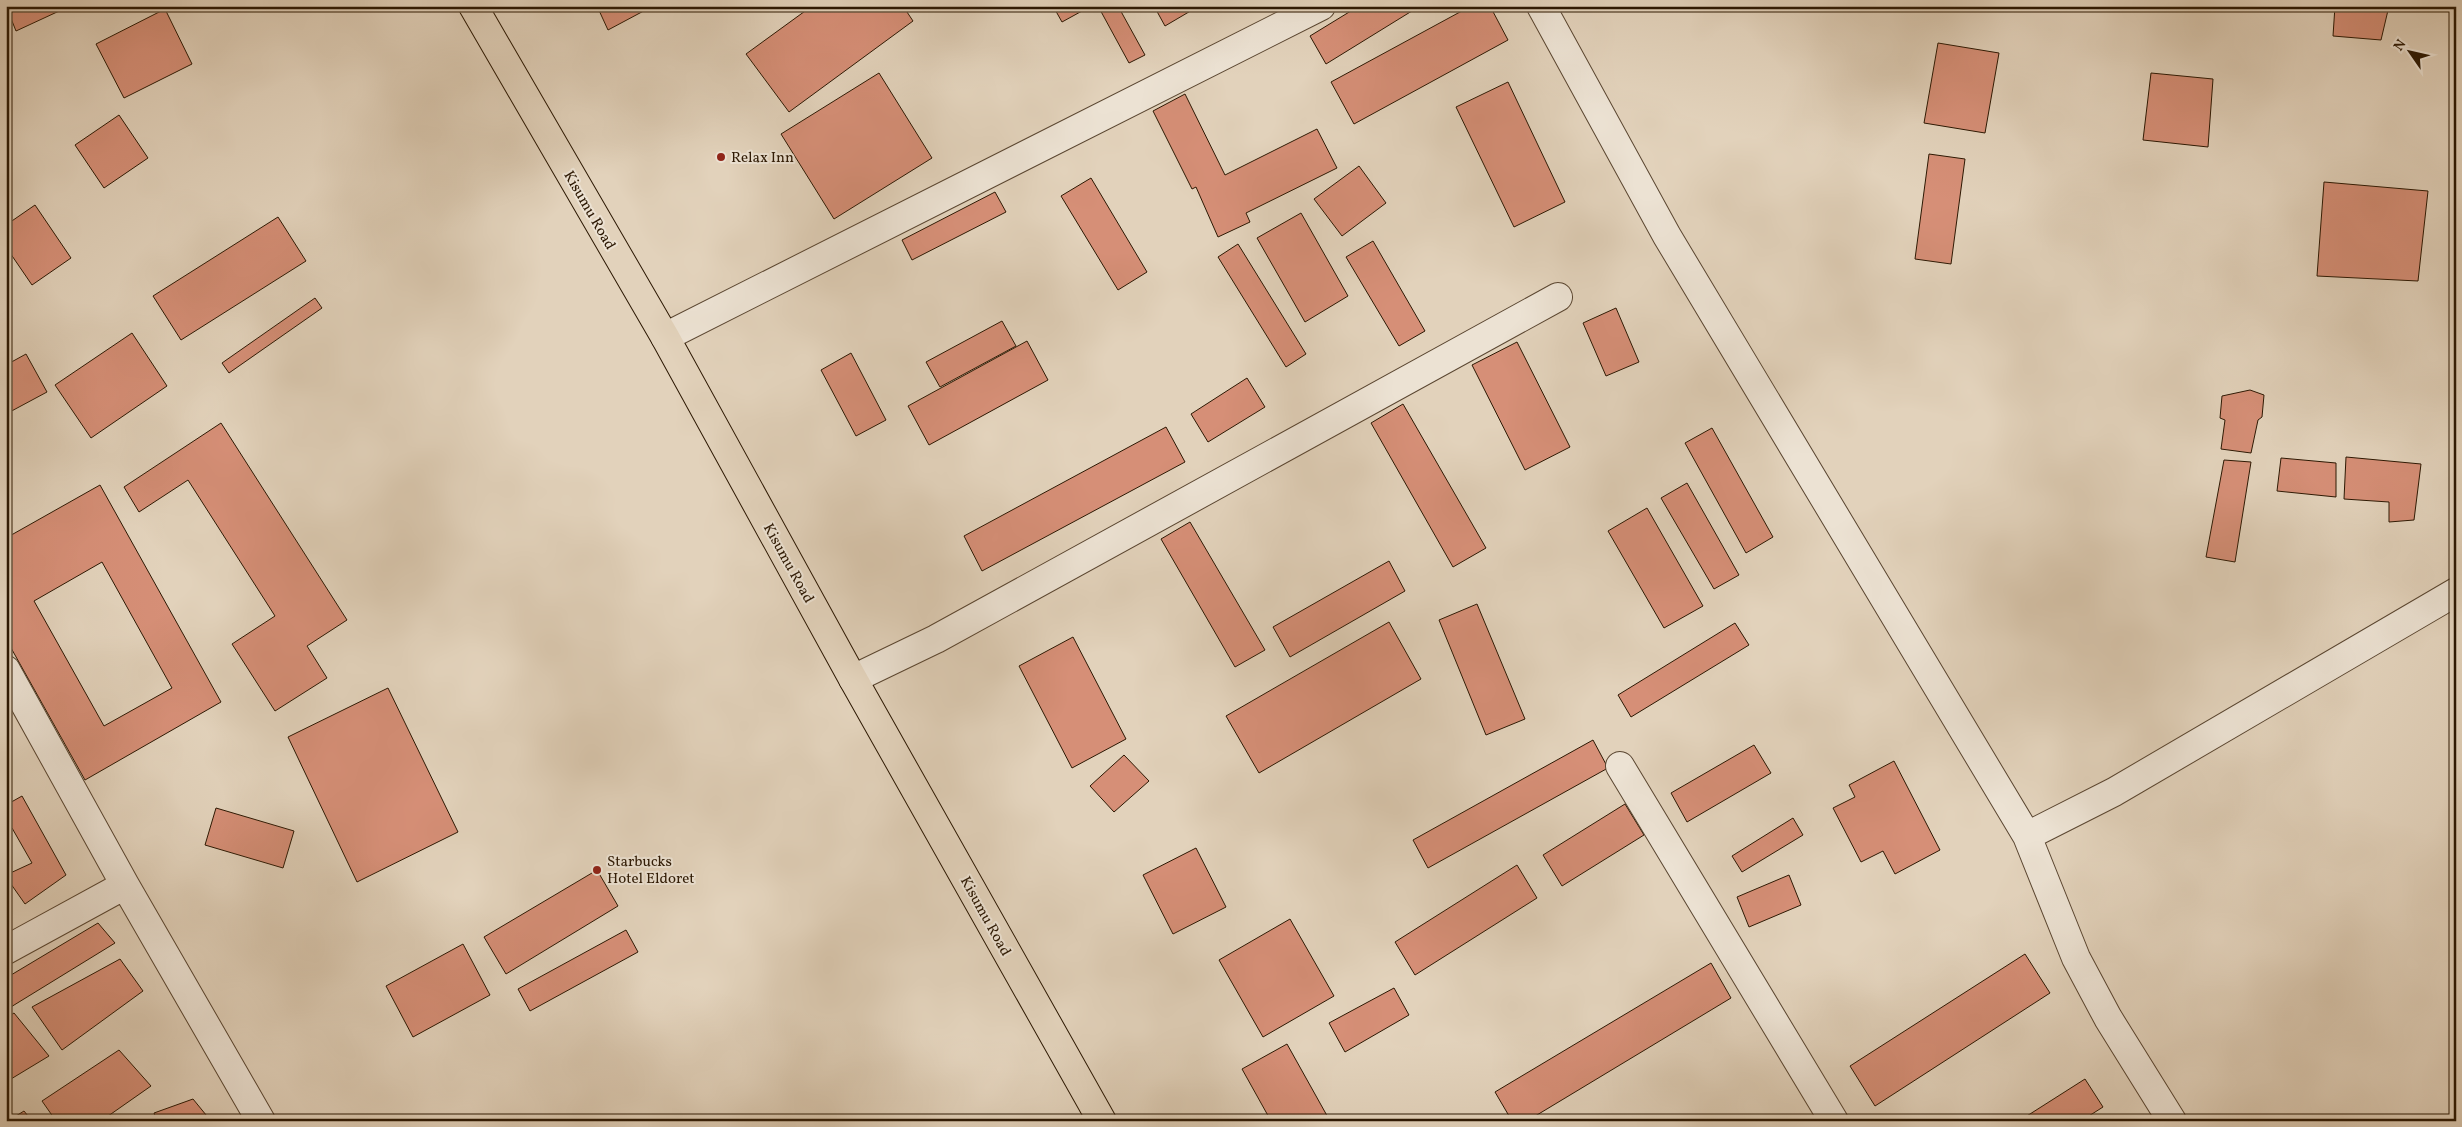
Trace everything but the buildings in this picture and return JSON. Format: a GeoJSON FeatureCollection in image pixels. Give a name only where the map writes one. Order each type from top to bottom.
{"type":"FeatureCollection","features":[{"type":"Feature","properties":{"kind":"highway","name":"Kisumu Road"},"geometry":{"type":"LineString","coordinates":[[473,6],[665,338],[853,679],[1102,1121]]}},
{"type":"Feature","properties":{"kind":"street"},"geometry":{"type":"LineString","coordinates":[[665,338],[1321,6]]}},
{"type":"Feature","properties":{"kind":"street"},"geometry":{"type":"LineString","coordinates":[[1541,6],[1667,236],[2027,836],[2076,958],[2108,1018],[2172,1121]]}},
{"type":"Feature","properties":{"kind":"street"},"geometry":{"type":"LineString","coordinates":[[853,679],[936,639],[1558,297]]}},
{"type":"Feature","properties":{"kind":"street"},"geometry":{"type":"LineString","coordinates":[[2027,836],[2114,792],[2456,592]]}},
{"type":"Feature","properties":{"kind":"street"},"geometry":{"type":"LineString","coordinates":[[6,670],[261,1121]]}},
{"type":"Feature","properties":{"kind":"street"},"geometry":{"type":"LineString","coordinates":[[1620,766],[1834,1121]]}},
{"type":"Feature","properties":{"kind":"street"},"geometry":{"type":"LineString","coordinates":[[6,950],[126,885]]}},
{"type":"Feature","properties":{"kind":"place","name":"Relax Inn"},"geometry":{"type":"Point","coordinates":[721,157]}},
{"type":"Feature","properties":{"kind":"place","name":"Starbucks Hotel Eldoret"},"geometry":{"type":"Point","coordinates":[597,870]}}]}
